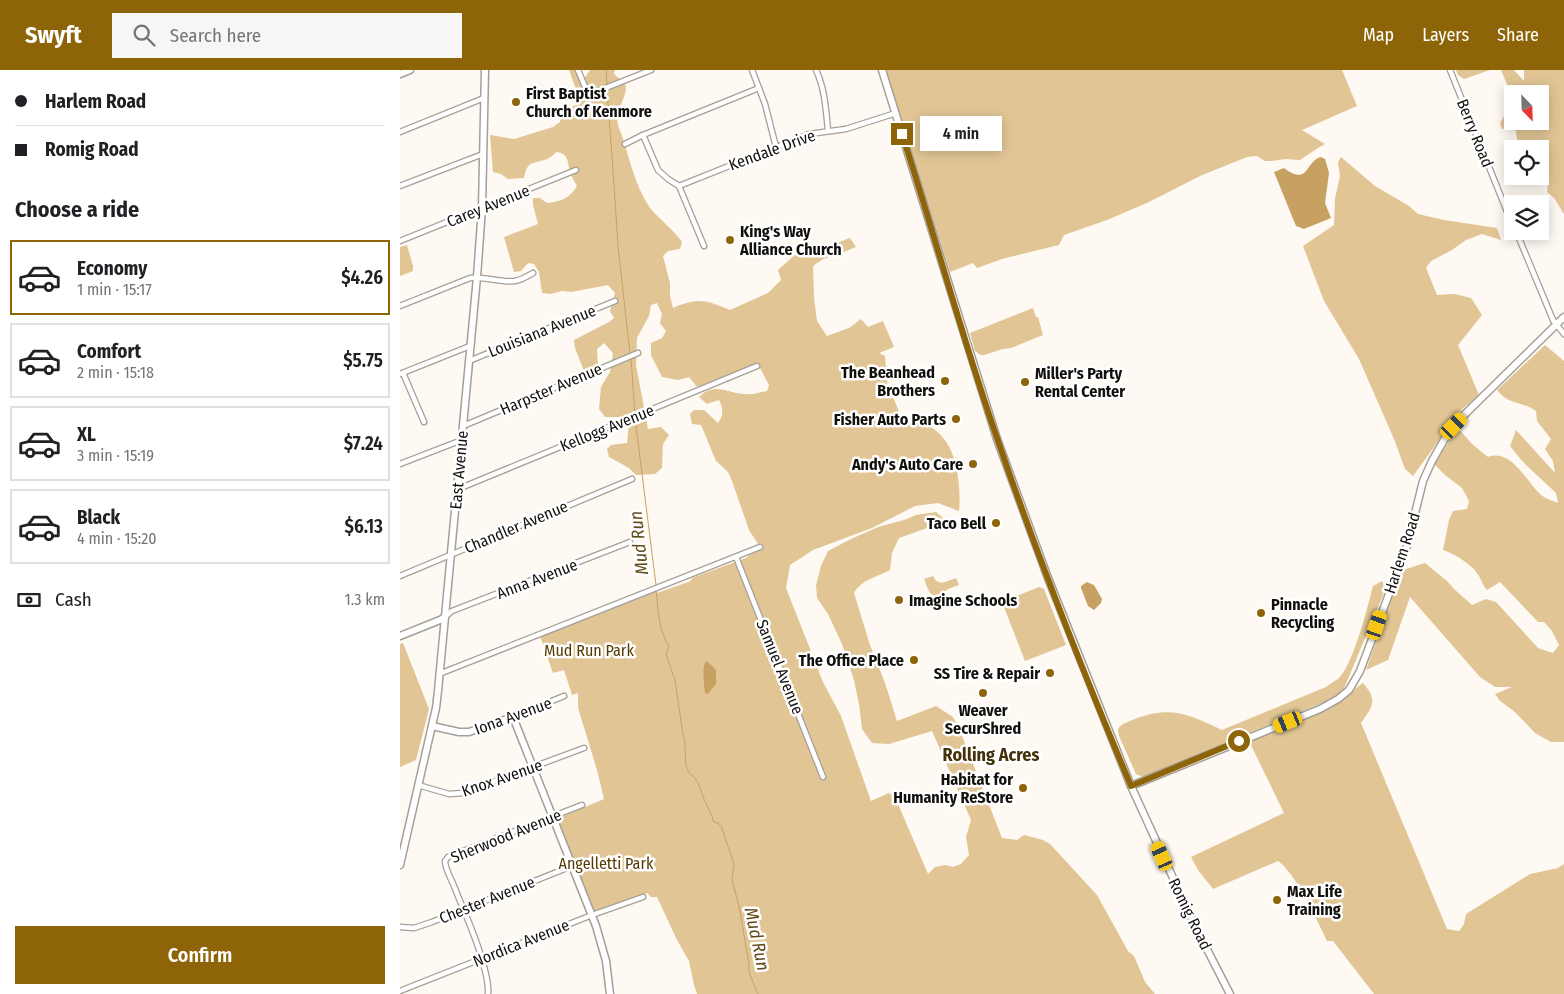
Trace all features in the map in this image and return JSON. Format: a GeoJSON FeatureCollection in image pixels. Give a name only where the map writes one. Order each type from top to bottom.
{"type":"FeatureCollection","features":[{"type":"Feature","properties":{"kind":"street"},"geometry":{"type":"LineString","coordinates":[[400,74],[410,70]]}},
{"type":"Feature","properties":{"kind":"street","name":"East Avenue"},"geometry":{"type":"LineString","coordinates":[[400,865],[436,708],[440,674],[477,277],[482,208],[485,70]]}},
{"type":"Feature","properties":{"kind":"street"},"geometry":{"type":"LineString","coordinates":[[578,70],[586,89],[594,92],[651,70]]}},
{"type":"Feature","properties":{"kind":"street"},"geometry":{"type":"LineString","coordinates":[[752,70],[776,147]]}},
{"type":"Feature","properties":{"kind":"street"},"geometry":{"type":"LineString","coordinates":[[816,70],[821,80],[824,95],[828,131]]}},
{"type":"Feature","properties":{"kind":"street","name":"Romig Road"},"geometry":{"type":"LineString","coordinates":[[882,70],[997,439],[1048,578],[1131,786],[1195,926],[1230,994]]}},
{"type":"Feature","properties":{"kind":"street","name":"Berry Road"},"geometry":{"type":"LineString","coordinates":[[1450,70],[1504,204]]}},
{"type":"Feature","properties":{"kind":"street"},"geometry":{"type":"LineString","coordinates":[[625,144],[759,88]]}},
{"type":"Feature","properties":{"kind":"street"},"geometry":{"type":"LineString","coordinates":[[400,132],[484,98]]}},
{"type":"Feature","properties":{"kind":"street","name":"Kendale Drive"},"geometry":{"type":"LineString","coordinates":[[679,186],[809,134],[846,129],[896,112]]}},
{"type":"Feature","properties":{"kind":"street"},"geometry":{"type":"LineString","coordinates":[[643,135],[658,170],[679,186],[704,246]]}},
{"type":"Feature","properties":{"kind":"street"},"geometry":{"type":"LineString","coordinates":[[400,186],[483,154]]}},
{"type":"Feature","properties":{"kind":"street","name":"Carey Avenue"},"geometry":{"type":"LineString","coordinates":[[400,241],[576,170]]}},
{"type":"Feature","properties":{"kind":"street"},"geometry":{"type":"LineString","coordinates":[[1520,240],[1556,325],[1564,334]]}},
{"type":"Feature","properties":{"kind":"street"},"geometry":{"type":"LineString","coordinates":[[400,306],[460,281],[477,277],[513,281],[534,273]]}},
{"type":"Feature","properties":{"kind":"street","name":"Louisiana Avenue"},"geometry":{"type":"LineString","coordinates":[[470,361],[615,301]]}},
{"type":"Feature","properties":{"kind":"street","name":"Harlem Road"},"geometry":{"type":"LineString","coordinates":[[1131,786],[1320,709],[1349,690],[1364,662],[1407,546],[1420,492],[1428,470],[1444,440],[1454,426],[1564,317]]}},
{"type":"Feature","properties":{"kind":"street","name":"Louisiana Avenue"},"geometry":{"type":"LineString","coordinates":[[402,373],[470,346]]}},
{"type":"Feature","properties":{"kind":"street","name":"Harpster Avenue"},"geometry":{"type":"LineString","coordinates":[[463,426],[638,353]]}},
{"type":"Feature","properties":{"kind":"street","name":"Kellogg Avenue"},"geometry":{"type":"LineString","coordinates":[[458,489],[757,366]]}},
{"type":"Feature","properties":{"kind":"street"},"geometry":{"type":"LineString","coordinates":[[402,373],[424,422]]}},
{"type":"Feature","properties":{"kind":"street"},"geometry":{"type":"LineString","coordinates":[[400,464],[462,440]]}},
{"type":"Feature","properties":{"kind":"street","name":"Chandler Avenue"},"geometry":{"type":"LineString","coordinates":[[400,576],[632,479]]}},
{"type":"Feature","properties":{"kind":"street","name":"Anna Avenue"},"geometry":{"type":"LineString","coordinates":[[445,617],[452,611],[630,542]]}},
{"type":"Feature","properties":{"kind":"street"},"geometry":{"type":"LineString","coordinates":[[440,674],[760,547]]}},
{"type":"Feature","properties":{"kind":"street","name":"Samuel Avenue"},"geometry":{"type":"LineString","coordinates":[[736,557],[824,777]]}},
{"type":"Feature","properties":{"kind":"street"},"geometry":{"type":"LineString","coordinates":[[400,636],[445,617]]}},
{"type":"Feature","properties":{"kind":"street","name":"Iona Avenue"},"geometry":{"type":"LineString","coordinates":[[432,726],[463,733],[477,730],[564,696]]}},
{"type":"Feature","properties":{"kind":"street"},"geometry":{"type":"LineString","coordinates":[[513,717],[592,915],[604,951],[610,994]]}},
{"type":"Feature","properties":{"kind":"street","name":"Knox Avenue"},"geometry":{"type":"LineString","coordinates":[[418,786],[448,794],[459,794],[584,748]]}},
{"type":"Feature","properties":{"kind":"street","name":"Sherwood Avenue"},"geometry":{"type":"LineString","coordinates":[[463,910],[445,864],[448,857],[582,805]]}},
{"type":"Feature","properties":{"kind":"street","name":"Chester Avenue"},"geometry":{"type":"LineString","coordinates":[[400,927],[421,926],[572,866]]}},
{"type":"Feature","properties":{"kind":"street","name":"Nordica Avenue"},"geometry":{"type":"LineString","coordinates":[[400,991],[592,915],[643,897]]}},
{"type":"Feature","properties":{"kind":"street"},"geometry":{"type":"LineString","coordinates":[[463,910],[474,932],[488,984],[488,994]]}},
{"type":"Feature","properties":{"kind":"green space"},"geometry":{"type":"Polygon","coordinates":[[[569,70],[578,70],[582,82],[590,70],[615,70],[614,74],[625,84],[626,88],[617,119],[637,182],[650,208],[682,242],[680,249],[668,251],[663,256],[670,283],[670,296],[673,308],[689,302],[702,301],[730,310],[768,293],[781,280],[778,270],[796,254],[804,255],[850,238],[856,247],[823,259],[813,266],[817,321],[827,336],[849,328],[861,319],[868,327],[883,321],[894,347],[879,353],[885,356],[888,392],[893,397],[904,424],[920,418],[939,433],[949,446],[958,474],[959,511],[938,503],[915,506],[872,528],[813,550],[790,565],[786,588],[823,682],[841,716],[871,801],[889,793],[895,797],[928,874],[935,867],[945,865],[953,867],[961,864],[969,855],[966,837],[971,820],[932,731],[889,744],[872,743],[862,729],[854,680],[842,644],[828,614],[817,598],[816,585],[821,566],[828,551],[878,527],[916,515],[936,512],[944,519],[943,524],[899,538],[892,553],[890,570],[865,582],[854,593],[897,721],[936,706],[953,717],[1002,838],[1017,840],[1024,835],[1050,844],[1097,895],[1128,951],[1134,956],[1145,982],[1155,994],[697,994],[689,961],[657,897],[651,897],[647,893],[598,911],[593,910],[556,819],[604,799],[578,708],[578,693],[572,695],[564,670],[553,673],[540,636],[656,590],[657,593],[691,581],[692,578],[746,558],[760,547],[749,530],[728,472],[716,461],[701,425],[692,424],[690,414],[694,410],[704,410],[718,423],[722,414],[719,400],[707,404],[699,397],[705,392],[716,389],[751,394],[767,391],[769,385],[758,364],[697,387],[689,377],[678,380],[662,377],[651,355],[651,343],[662,338],[666,331],[660,323],[662,314],[657,303],[651,305],[649,316],[637,338],[636,365],[648,429],[661,427],[669,435],[663,444],[662,468],[655,474],[636,475],[629,468],[609,457],[607,449],[611,445],[627,443],[629,424],[622,417],[605,417],[599,409],[601,387],[610,372],[613,353],[604,343],[597,349],[598,367],[584,371],[575,348],[574,340],[614,318],[610,311],[615,293],[608,285],[571,292],[542,293],[539,272],[534,264],[528,263],[521,271],[514,272],[504,237],[538,224],[533,198],[540,198],[547,203],[564,199],[571,194],[577,186],[571,175],[567,158],[564,154],[557,152],[548,158],[531,164],[527,168],[524,178],[508,179],[501,174],[493,172],[490,135],[514,139],[553,127],[560,122],[561,111],[581,103],[569,70]]]}},
{"type":"Feature","properties":{"kind":"green space"},"geometry":{"type":"Polygon","coordinates":[[[886,70],[1342,70],[1357,106],[1302,130],[1325,144],[1300,160],[1265,161],[1257,156],[1247,157],[1200,176],[1149,202],[1107,220],[1064,235],[1059,245],[1002,259],[977,268],[973,263],[950,272],[886,70]]]}},
{"type":"Feature","properties":{"kind":"green space"},"geometry":{"type":"Polygon","coordinates":[[[1456,70],[1490,70],[1464,79],[1458,75],[1456,70]]]}},
{"type":"Feature","properties":{"kind":"green space"},"geometry":{"type":"Polygon","coordinates":[[[1501,70],[1514,70],[1524,81],[1524,70],[1564,70],[1564,214],[1554,198],[1547,192],[1549,185],[1549,140],[1518,140],[1516,131],[1513,130],[1549,130],[1549,85],[1507,85],[1501,70]]]}},
{"type":"Feature","properties":{"kind":"green space"},"geometry":{"type":"Polygon","coordinates":[[[1504,116],[1504,129],[1502,129],[1500,123],[1504,116]]]}},
{"type":"Feature","properties":{"kind":"green space"},"geometry":{"type":"Polygon","coordinates":[[[1341,157],[1375,186],[1409,206],[1418,214],[1497,228],[1501,240],[1482,234],[1466,240],[1431,261],[1426,268],[1437,295],[1455,294],[1471,298],[1482,315],[1458,345],[1479,395],[1461,410],[1413,476],[1405,469],[1359,359],[1324,301],[1303,246],[1334,225],[1335,198],[1340,176],[1338,162],[1341,157]]]}},
{"type":"Feature","properties":{"kind":"green space"},"geometry":{"type":"Polygon","coordinates":[[[407,245],[413,271],[400,276],[400,247],[407,245]]]}},
{"type":"Feature","properties":{"kind":"green space"},"geometry":{"type":"Polygon","coordinates":[[[1033,308],[1036,317],[1038,317],[1043,335],[1011,348],[984,355],[975,351],[970,333],[1033,308]]]}},
{"type":"Feature","properties":{"kind":"green space"},"geometry":{"type":"Polygon","coordinates":[[[1545,345],[1564,361],[1564,742],[1551,742],[1535,733],[1515,712],[1500,701],[1495,694],[1512,687],[1495,687],[1480,677],[1410,597],[1388,660],[1366,670],[1392,595],[1401,575],[1406,569],[1425,563],[1472,605],[1486,599],[1496,602],[1538,648],[1553,653],[1559,645],[1552,631],[1544,622],[1538,622],[1500,582],[1487,590],[1473,568],[1453,554],[1443,550],[1449,520],[1453,511],[1467,509],[1469,501],[1462,488],[1434,464],[1458,428],[1472,444],[1488,457],[1496,455],[1511,461],[1540,494],[1558,503],[1556,493],[1522,461],[1510,446],[1516,430],[1555,473],[1553,461],[1545,449],[1551,439],[1537,421],[1536,411],[1510,401],[1497,390],[1545,345]]]}},
{"type":"Feature","properties":{"kind":"green space"},"geometry":{"type":"Polygon","coordinates":[[[933,576],[936,581],[942,583],[956,578],[959,585],[948,589],[940,596],[933,595],[929,592],[924,579],[933,576]]]}},
{"type":"Feature","properties":{"kind":"green space"},"geometry":{"type":"Polygon","coordinates":[[[1382,581],[1385,586],[1383,595],[1343,691],[1324,702],[1167,768],[1143,777],[1136,774],[1119,736],[1118,729],[1125,723],[1148,715],[1170,712],[1190,716],[1222,730],[1326,687],[1339,678],[1345,670],[1355,648],[1373,586],[1382,581]]]}},
{"type":"Feature","properties":{"kind":"green space"},"geometry":{"type":"Polygon","coordinates":[[[1039,587],[1044,589],[1066,645],[1025,661],[1004,607],[1007,600],[1039,587]]]}},
{"type":"Feature","properties":{"kind":"green space"},"geometry":{"type":"Polygon","coordinates":[[[403,643],[429,709],[416,760],[400,767],[400,644],[403,643]]]}},
{"type":"Feature","properties":{"kind":"green space"},"geometry":{"type":"Polygon","coordinates":[[[1363,683],[1371,694],[1372,703],[1361,723],[1447,929],[1459,931],[1464,924],[1466,914],[1530,874],[1558,868],[1564,864],[1564,994],[1374,994],[1333,941],[1327,941],[1299,886],[1285,867],[1278,861],[1213,889],[1198,870],[1191,857],[1284,813],[1248,739],[1335,704],[1363,683]]]}},
{"type":"Feature","properties":{"kind":"shaded area"},"geometry":{"type":"Polygon","coordinates":[[[1321,157],[1325,159],[1329,173],[1325,203],[1331,218],[1304,229],[1296,226],[1274,172],[1284,168],[1298,175],[1302,174],[1316,159],[1321,157]]]}},
{"type":"Feature","properties":{"kind":"shaded area"},"geometry":{"type":"Polygon","coordinates":[[[1087,582],[1094,585],[1102,599],[1101,603],[1094,610],[1088,606],[1081,588],[1087,582]]]}},
{"type":"Feature","properties":{"kind":"shaded area"},"geometry":{"type":"Polygon","coordinates":[[[705,662],[708,662],[716,670],[716,684],[708,694],[705,693],[705,662]]]}},
{"type":"Feature","properties":{"kind":"waterway","name":"Mud Run"},"geometry":{"type":"LineString","coordinates":[[606,70],[607,85]]}},
{"type":"Feature","properties":{"kind":"waterway","name":"Mud Run"},"geometry":{"type":"LineString","coordinates":[[607,89],[618,246],[630,354]]}},
{"type":"Feature","properties":{"kind":"waterway","name":"Mud Run"},"geometry":{"type":"LineString","coordinates":[[631,358],[635,414]]}},
{"type":"Feature","properties":{"kind":"waterway","name":"Mud Run"},"geometry":{"type":"LineString","coordinates":[[635,418],[656,585]]}},
{"type":"Feature","properties":{"kind":"waterway","name":"Mud Run"},"geometry":{"type":"LineString","coordinates":[[656,589],[661,626],[669,646],[666,655],[675,680],[687,768],[689,773],[695,777],[714,822],[722,827],[734,864],[732,880],[739,906],[749,972],[758,994]]}},
{"type":"Feature","properties":{"kind":"place","name":"First Baptist Church of Kenmore"},"geometry":{"type":"Point","coordinates":[516,102]}},
{"type":"Feature","properties":{"kind":"place","name":"King's Way Alliance Church"},"geometry":{"type":"Point","coordinates":[730,240]}},
{"type":"Feature","properties":{"kind":"place","name":"The Beanhead Brothers"},"geometry":{"type":"Point","coordinates":[945,381]}},
{"type":"Feature","properties":{"kind":"place","name":"Miller's Party Rental Center"},"geometry":{"type":"Point","coordinates":[1025,382]}},
{"type":"Feature","properties":{"kind":"place","name":"Fisher Auto Parts"},"geometry":{"type":"Point","coordinates":[956,419]}},
{"type":"Feature","properties":{"kind":"place","name":"Andy's Auto Care"},"geometry":{"type":"Point","coordinates":[973,464]}},
{"type":"Feature","properties":{"kind":"place","name":"Taco Bell"},"geometry":{"type":"Point","coordinates":[996,523]}},
{"type":"Feature","properties":{"kind":"place","name":"Imagine Schools"},"geometry":{"type":"Point","coordinates":[899,600]}},
{"type":"Feature","properties":{"kind":"place","name":"Pinnacle Recycling"},"geometry":{"type":"Point","coordinates":[1261,613]}},
{"type":"Feature","properties":{"kind":"place","name":"The Office Place"},"geometry":{"type":"Point","coordinates":[914,660]}},
{"type":"Feature","properties":{"kind":"place","name":"SS Tire & Repair"},"geometry":{"type":"Point","coordinates":[1050,673]}},
{"type":"Feature","properties":{"kind":"place","name":"Weaver SecurShred"},"geometry":{"type":"Point","coordinates":[983,693]}},
{"type":"Feature","properties":{"kind":"place","name":"Habitat for Humanity ReStore"},"geometry":{"type":"Point","coordinates":[1023,788]}},
{"type":"Feature","properties":{"kind":"place","name":"Max Life Training"},"geometry":{"type":"Point","coordinates":[1277,900]}},
{"type":"Feature","properties":{"kind":"district","name":"Rolling Acres"},"geometry":{"type":"Point","coordinates":[991,755]}},
{"type":"Feature","properties":{"kind":"route"},"geometry":{"type":"LineString","coordinates":[[902,134],[997,439],[1048,578],[1131,786],[1239,741]]}},
{"type":"Feature","properties":{"kind":"park label","name":"Mud Run Park"},"geometry":{"type":"Point","coordinates":[589,650]}},
{"type":"Feature","properties":{"kind":"park label","name":"Angelletti Park"},"geometry":{"type":"Point","coordinates":[606,863]}}]}
